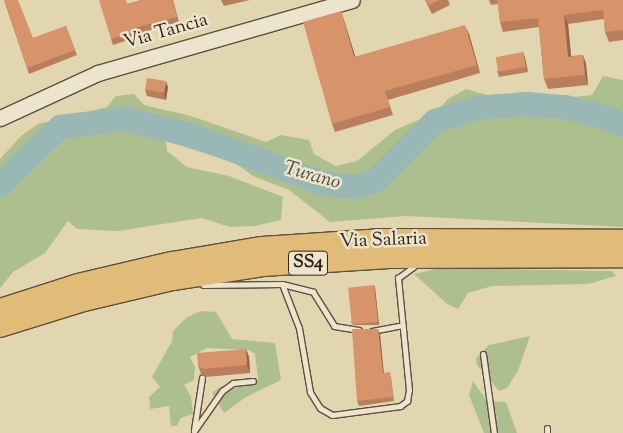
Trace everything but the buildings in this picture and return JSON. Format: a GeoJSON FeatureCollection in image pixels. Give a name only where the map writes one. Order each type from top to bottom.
{"type":"FeatureCollection","features":[{"type":"Feature","properties":{"kind":"highway","name":"Via Salaria"},"geometry":{"type":"LineString","coordinates":[[0,309],[87,282],[172,262],[262,247],[383,239],[622,245]]}},
{"type":"Feature","properties":{"kind":"highway","name":"Via Salaria"},"geometry":{"type":"LineString","coordinates":[[0,327],[84,301],[173,280],[263,266],[390,258],[491,257],[622,245]]}},
{"type":"Feature","properties":{"kind":"main road","name":"Via Tancia"},"geometry":{"type":"LineString","coordinates":[[0,118],[50,92],[108,70],[352,0]]}},
{"type":"Feature","properties":{"kind":"lane"},"geometry":{"type":"LineString","coordinates":[[428,266],[491,257]]}},
{"type":"Feature","properties":{"kind":"lane"},"geometry":{"type":"LineString","coordinates":[[282,284],[299,328],[310,392],[320,408],[332,415],[400,406],[407,401],[408,390],[398,278],[410,267],[419,266]]}},
{"type":"Feature","properties":{"kind":"lane"},"geometry":{"type":"LineString","coordinates":[[173,280],[196,285],[282,284],[313,292],[334,326],[368,332],[402,325]]}},
{"type":"Feature","properties":{"kind":"lane"},"geometry":{"type":"LineString","coordinates":[[483,354],[494,433]]}},
{"type":"Feature","properties":{"kind":"lane"},"geometry":{"type":"LineString","coordinates":[[194,432],[202,378]]}},
{"type":"Feature","properties":{"kind":"lane"},"geometry":{"type":"LineString","coordinates":[[194,432],[222,391],[233,383],[253,381]]}},
{"type":"Feature","properties":{"kind":"green space"},"geometry":{"type":"Polygon","coordinates":[[[603,76],[623,80],[623,227],[406,216],[330,222],[289,190],[253,176],[235,163],[166,141],[167,151],[187,167],[229,176],[283,197],[281,220],[255,226],[230,227],[202,218],[118,231],[77,229],[68,221],[45,253],[13,272],[0,288],[0,159],[21,136],[38,124],[107,107],[116,96],[134,94],[144,105],[191,116],[266,142],[281,135],[309,140],[314,154],[336,166],[357,161],[395,130],[435,113],[448,99],[466,89],[487,95],[535,93],[564,98],[592,95],[603,76]]]}},
{"type":"Feature","properties":{"kind":"green space"},"geometry":{"type":"Polygon","coordinates":[[[440,268],[612,271],[616,276],[588,284],[492,286],[468,293],[458,309],[447,304],[414,274],[440,268]]]}},
{"type":"Feature","properties":{"kind":"green space"},"geometry":{"type":"Polygon","coordinates":[[[201,311],[216,312],[232,339],[275,343],[281,380],[246,397],[224,413],[212,393],[222,386],[232,388],[249,385],[258,379],[255,354],[249,350],[207,348],[190,357],[195,367],[194,380],[184,385],[191,396],[193,414],[181,418],[177,426],[171,426],[169,406],[150,409],[149,397],[160,387],[152,377],[172,341],[173,331],[187,317],[201,311]]]}},
{"type":"Feature","properties":{"kind":"green space"},"geometry":{"type":"Polygon","coordinates":[[[530,336],[518,371],[507,388],[499,391],[477,365],[476,358],[489,345],[530,336]]]}},
{"type":"Feature","properties":{"kind":"green space"},"geometry":{"type":"Polygon","coordinates":[[[473,381],[487,401],[506,402],[517,433],[484,433],[469,395],[473,381]]]}},
{"type":"Feature","properties":{"kind":"waterway","name":"Turano"},"geometry":{"type":"LineString","coordinates":[[0,185],[60,127],[125,119],[191,135],[325,184],[355,187],[376,181],[435,121],[477,108],[527,104],[565,107],[602,116],[623,125]]}}]}
